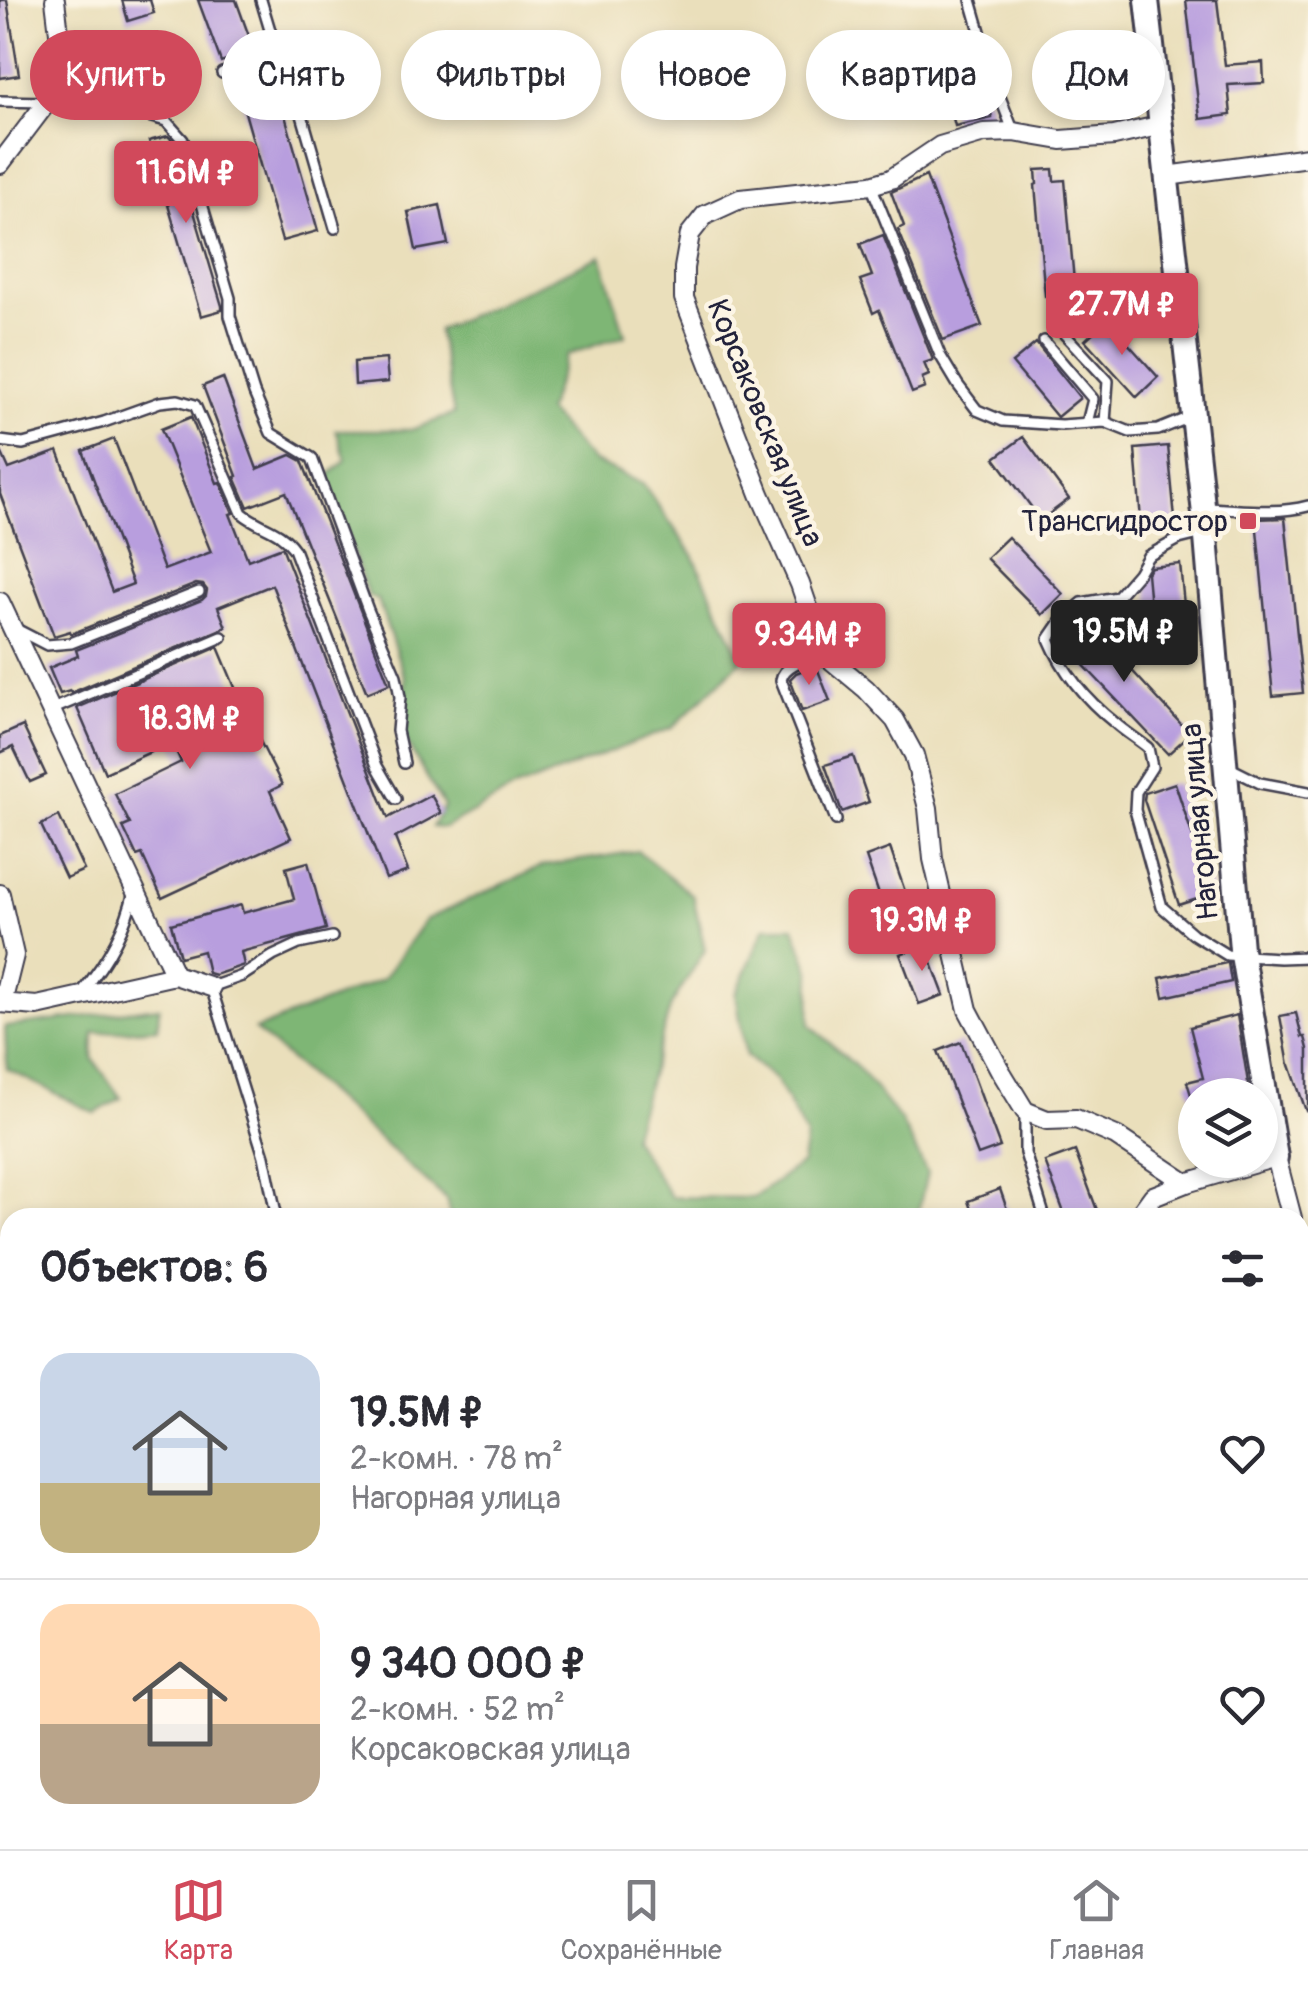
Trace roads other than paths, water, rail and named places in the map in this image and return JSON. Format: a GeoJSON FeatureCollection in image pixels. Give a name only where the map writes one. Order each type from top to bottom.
{"type":"FeatureCollection","features":[{"type":"Feature","properties":{"kind":"street"},"geometry":{"type":"LineString","coordinates":[[55,0],[59,30]]}},
{"type":"Feature","properties":{"kind":"street","name":"Нагорная улица"},"geometry":{"type":"LineString","coordinates":[[1147,0],[1203,508],[1242,956],[1263,1078]]}},
{"type":"Feature","properties":{"kind":"street"},"geometry":{"type":"LineString","coordinates":[[0,164],[33,120]]}},
{"type":"Feature","properties":{"kind":"street"},"geometry":{"type":"LineString","coordinates":[[871,184],[891,179],[940,146],[984,133],[1014,132],[1061,140],[1114,136],[1162,126]]}},
{"type":"Feature","properties":{"kind":"street"},"geometry":{"type":"LineString","coordinates":[[1167,176],[1308,157]]}},
{"type":"Feature","properties":{"kind":"street","name":"Корсаковская улица"},"geometry":{"type":"LineString","coordinates":[[824,654],[817,626],[760,494],[684,298],[684,268],[690,234],[704,215],[740,198],[871,184]]}},
{"type":"Feature","properties":{"kind":"street"},"geometry":{"type":"LineString","coordinates":[[0,602],[175,975]]}},
{"type":"Feature","properties":{"kind":"street"},"geometry":{"type":"LineString","coordinates":[[824,654],[895,720],[914,755],[928,808],[933,860],[968,1010],[1025,1112],[1047,1120],[1076,1118],[1116,1136],[1186,1182]]}},
{"type":"Feature","properties":{"kind":"street"},"geometry":{"type":"LineString","coordinates":[[0,894],[14,956],[1,1003],[37,1006],[175,975],[211,987]]}},
{"type":"Feature","properties":{"kind":"street","name":"Нагорная улица"},"geometry":{"type":"LineString","coordinates":[[1278,1166],[1289,1208]]}},
{"type":"Feature","properties":{"kind":"street"},"geometry":{"type":"LineString","coordinates":[[1144,1208],[1153,1196],[1201,1178]]}},
{"type":"Feature","properties":{"kind":"lane"},"geometry":{"type":"LineString","coordinates":[[261,0],[270,30]]}},
{"type":"Feature","properties":{"kind":"lane"},"geometry":{"type":"LineString","coordinates":[[971,0],[1014,132]]}},
{"type":"Feature","properties":{"kind":"lane"},"geometry":{"type":"LineString","coordinates":[[0,100],[30,101]]}},
{"type":"Feature","properties":{"kind":"lane"},"geometry":{"type":"LineString","coordinates":[[162,120],[183,140],[230,298],[230,316],[271,433],[312,458],[396,676],[400,698],[398,732],[404,764]]}},
{"type":"Feature","properties":{"kind":"lane"},"geometry":{"type":"LineString","coordinates":[[303,120],[334,228]]}},
{"type":"Feature","properties":{"kind":"lane"},"geometry":{"type":"LineString","coordinates":[[871,184],[940,355],[978,410],[1003,421],[1061,425],[1105,422],[1130,432],[1158,430],[1193,416]]}},
{"type":"Feature","properties":{"kind":"lane"},"geometry":{"type":"LineString","coordinates":[[1056,325],[1108,381],[1105,422]]}},
{"type":"Feature","properties":{"kind":"lane"},"geometry":{"type":"LineString","coordinates":[[1044,340],[1093,398],[1087,424]]}},
{"type":"Feature","properties":{"kind":"lane"},"geometry":{"type":"LineString","coordinates":[[0,441],[23,444],[160,402],[178,400],[195,406],[242,513],[285,537],[294,549],[378,766],[396,798]]}},
{"type":"Feature","properties":{"kind":"lane"},"geometry":{"type":"LineString","coordinates":[[1203,508],[1264,512],[1308,506]]}},
{"type":"Feature","properties":{"kind":"lane"},"geometry":{"type":"LineString","coordinates":[[1205,532],[1179,539],[1148,556],[1116,596],[1082,604],[1062,620],[1048,639],[1083,695],[1148,748],[1152,766],[1136,792],[1136,810],[1162,907],[1194,934],[1228,955],[1308,957]]}},
{"type":"Feature","properties":{"kind":"lane"},"geometry":{"type":"LineString","coordinates":[[12,627],[47,645],[71,644],[199,592]]}},
{"type":"Feature","properties":{"kind":"lane"},"geometry":{"type":"LineString","coordinates":[[51,710],[222,637]]}},
{"type":"Feature","properties":{"kind":"lane"},"geometry":{"type":"LineString","coordinates":[[824,654],[786,668],[781,680],[836,820]]}},
{"type":"Feature","properties":{"kind":"lane"},"geometry":{"type":"LineString","coordinates":[[1225,765],[1260,782],[1308,792]]}},
{"type":"Feature","properties":{"kind":"lane"},"geometry":{"type":"LineString","coordinates":[[78,996],[108,956],[134,888]]}},
{"type":"Feature","properties":{"kind":"lane"},"geometry":{"type":"LineString","coordinates":[[276,1208],[264,1156],[211,987],[242,976],[299,944],[332,936]]}},
{"type":"Feature","properties":{"kind":"lane"},"geometry":{"type":"LineString","coordinates":[[1025,1112],[1024,1152],[1042,1208]]}},
{"type":"Feature","properties":{"kind":"place","name":"Трансгидростор"},"geometry":{"type":"Point","coordinates":[1248,521]}}]}
